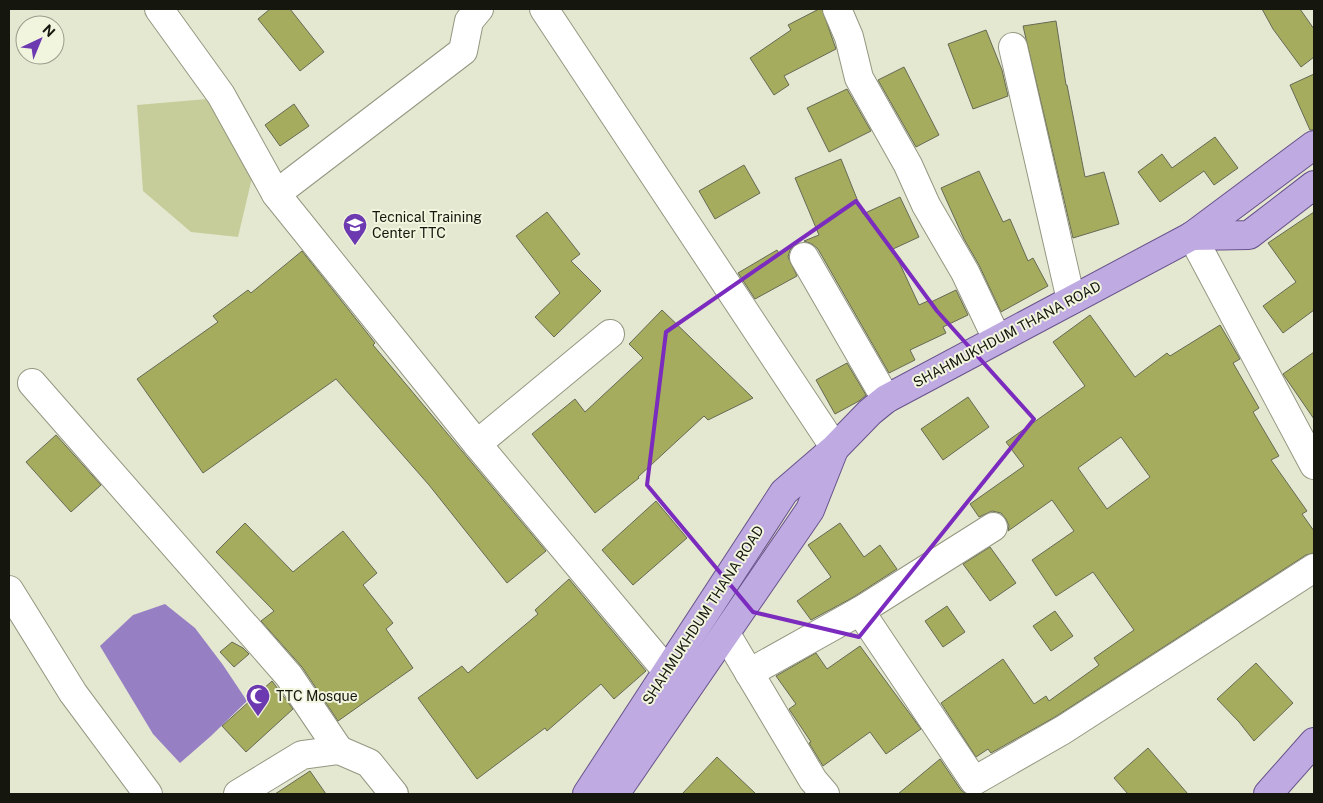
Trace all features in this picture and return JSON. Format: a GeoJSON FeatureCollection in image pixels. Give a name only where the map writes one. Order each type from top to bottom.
{"type":"FeatureCollection","features":[{"type":"Feature","properties":{"kind":"main road","name":"SHAHMUKHDUM THANA ROAD"},"geometry":{"type":"LineString","coordinates":[[587,794],[784,492],[834,448],[870,412],[886,399],[1192,236],[1314,145]]}},
{"type":"Feature","properties":{"kind":"main road","name":"SHAHMUKHDUM THANA ROAD"},"geometry":{"type":"LineString","coordinates":[[1192,236],[1249,235],[1314,185]]}},
{"type":"Feature","properties":{"kind":"main road","name":"SHAHMUKHDUM THANA ROAD"},"geometry":{"type":"LineString","coordinates":[[615,794],[810,510],[834,448]]}},
{"type":"Feature","properties":{"kind":"main road"},"geometry":{"type":"LineString","coordinates":[[1268,794],[1314,742]]}},
{"type":"Feature","properties":{"kind":"street"},"geometry":{"type":"LineString","coordinates":[[159,9],[221,95],[276,194],[477,444],[667,671]]}},
{"type":"Feature","properties":{"kind":"street"},"geometry":{"type":"LineString","coordinates":[[276,194],[349,136],[463,51],[469,21],[480,9]]}},
{"type":"Feature","properties":{"kind":"street"},"geometry":{"type":"LineString","coordinates":[[544,9],[834,448]]}},
{"type":"Feature","properties":{"kind":"street"},"geometry":{"type":"LineString","coordinates":[[837,9],[849,37],[860,78],[908,164],[926,205],[965,272],[997,339]]}},
{"type":"Feature","properties":{"kind":"street"},"geometry":{"type":"LineString","coordinates":[[1013,47],[1071,300]]}},
{"type":"Feature","properties":{"kind":"street"},"geometry":{"type":"LineString","coordinates":[[1192,236],[1314,465]]}},
{"type":"Feature","properties":{"kind":"street"},"geometry":{"type":"LineString","coordinates":[[804,257],[886,399]]}},
{"type":"Feature","properties":{"kind":"street"},"geometry":{"type":"LineString","coordinates":[[477,444],[610,334]]}},
{"type":"Feature","properties":{"kind":"street"},"geometry":{"type":"LineString","coordinates":[[32,383],[289,676],[339,750]]}},
{"type":"Feature","properties":{"kind":"street"},"geometry":{"type":"LineString","coordinates":[[749,673],[860,611],[994,527]]}},
{"type":"Feature","properties":{"kind":"street"},"geometry":{"type":"LineString","coordinates":[[860,611],[974,781],[1063,730],[1314,568]]}},
{"type":"Feature","properties":{"kind":"street"},"geometry":{"type":"LineString","coordinates":[[9,590],[73,693],[148,794]]}},
{"type":"Feature","properties":{"kind":"street"},"geometry":{"type":"LineString","coordinates":[[726,634],[813,780],[825,794]]}},
{"type":"Feature","properties":{"kind":"street"},"geometry":{"type":"LineString","coordinates":[[238,794],[302,755],[339,750],[369,763],[394,794]]}},
{"type":"Feature","properties":{"kind":"highlighted area"},"geometry":{"type":"Polygon","coordinates":[[[856,201],[937,311],[1034,419],[859,637],[753,612],[647,485],[666,332],[856,201]]]}},
{"type":"Feature","properties":{"kind":"green space"},"geometry":{"type":"Polygon","coordinates":[[[207,99],[235,136],[252,178],[238,237],[191,232],[143,191],[137,105],[207,99]]]}},
{"type":"Feature","properties":{"kind":"shaded area"},"geometry":{"type":"Polygon","coordinates":[[[165,604],[195,628],[247,701],[180,763],[153,734],[100,646],[133,615],[165,604]]]}},
{"type":"Feature","properties":{"kind":"building"},"geometry":{"type":"Polygon","coordinates":[[[270,9],[290,9],[324,52],[300,71],[258,19],[270,9]]]}},
{"type":"Feature","properties":{"kind":"building"},"geometry":{"type":"Polygon","coordinates":[[[822,9],[836,49],[784,76],[789,85],[774,95],[750,58],[791,30],[788,25],[822,9]]]}},
{"type":"Feature","properties":{"kind":"building"},"geometry":{"type":"Polygon","coordinates":[[[1262,9],[1300,9],[1314,29],[1314,57],[1301,67],[1273,29],[1262,9]]]}},
{"type":"Feature","properties":{"kind":"building"},"geometry":{"type":"Polygon","coordinates":[[[1056,21],[1066,85],[1085,177],[1104,172],[1119,224],[1073,238],[1023,26],[1056,21]]]}},
{"type":"Feature","properties":{"kind":"building"},"geometry":{"type":"Polygon","coordinates":[[[986,30],[1002,70],[1008,96],[973,109],[948,44],[986,30]]]}},
{"type":"Feature","properties":{"kind":"building"},"geometry":{"type":"Polygon","coordinates":[[[904,67],[939,135],[916,147],[878,80],[904,67]]]}},
{"type":"Feature","properties":{"kind":"building"},"geometry":{"type":"Polygon","coordinates":[[[1314,74],[1314,130],[1310,130],[1290,85],[1314,74]]]}},
{"type":"Feature","properties":{"kind":"building"},"geometry":{"type":"Polygon","coordinates":[[[847,89],[871,131],[829,152],[807,108],[847,89]]]}},
{"type":"Feature","properties":{"kind":"building"},"geometry":{"type":"Polygon","coordinates":[[[294,104],[309,126],[280,146],[265,125],[294,104]]]}},
{"type":"Feature","properties":{"kind":"building"},"geometry":{"type":"Polygon","coordinates":[[[1215,137],[1238,168],[1214,185],[1204,171],[1160,202],[1138,172],[1162,154],[1172,168],[1215,137]]]}},
{"type":"Feature","properties":{"kind":"building"},"geometry":{"type":"Polygon","coordinates":[[[841,159],[863,214],[900,197],[919,237],[893,249],[919,305],[930,300],[931,302],[956,290],[968,315],[943,327],[946,333],[910,350],[915,360],[889,373],[818,249],[804,241],[819,235],[795,178],[841,159]]]}},
{"type":"Feature","properties":{"kind":"building"},"geometry":{"type":"Polygon","coordinates":[[[744,165],[760,193],[715,219],[699,191],[744,165]]]}},
{"type":"Feature","properties":{"kind":"building"},"geometry":{"type":"Polygon","coordinates":[[[979,171],[1003,222],[1010,219],[1028,261],[1033,258],[1048,286],[1001,312],[979,265],[964,239],[941,188],[979,171]]]}},
{"type":"Feature","properties":{"kind":"building"},"geometry":{"type":"Polygon","coordinates":[[[547,212],[580,254],[571,261],[601,291],[554,337],[535,317],[560,293],[516,236],[547,212]]]}},
{"type":"Feature","properties":{"kind":"building"},"geometry":{"type":"Polygon","coordinates":[[[1314,212],[1314,310],[1283,333],[1263,306],[1296,282],[1268,243],[1314,212]]]}},
{"type":"Feature","properties":{"kind":"building"},"geometry":{"type":"Polygon","coordinates":[[[793,247],[788,257],[797,276],[755,299],[738,273],[777,250],[779,253],[793,247]]]}},
{"type":"Feature","properties":{"kind":"building"},"geometry":{"type":"Polygon","coordinates":[[[302,251],[375,343],[373,345],[546,551],[507,583],[429,485],[336,379],[203,473],[137,379],[218,322],[213,316],[248,290],[251,293],[302,251]]]}},
{"type":"Feature","properties":{"kind":"building"},"geometry":{"type":"Polygon","coordinates":[[[662,310],[753,398],[708,420],[704,416],[639,478],[595,513],[532,434],[575,399],[585,412],[643,358],[629,344],[662,310]]]}},
{"type":"Feature","properties":{"kind":"building"},"geometry":{"type":"Polygon","coordinates":[[[1090,315],[1135,377],[1167,353],[1170,356],[1220,325],[1240,359],[1233,363],[1259,408],[1253,412],[1279,456],[1271,460],[1307,511],[1302,514],[1314,531],[1314,553],[1306,555],[1055,717],[991,753],[988,749],[976,757],[941,703],[1003,659],[1034,704],[1046,696],[1049,701],[1099,665],[1094,658],[1134,630],[1093,572],[1056,596],[1032,560],[1074,531],[1052,500],[1008,531],[1009,526],[1001,513],[992,511],[979,517],[970,504],[1024,466],[1006,442],[1085,386],[1053,342],[1090,315]],[[1121,437],[1078,468],[1107,509],[1150,477],[1121,437]]]}},
{"type":"Feature","properties":{"kind":"building"},"geometry":{"type":"Polygon","coordinates":[[[1314,352],[1314,419],[1283,374],[1314,352]]]}},
{"type":"Feature","properties":{"kind":"building"},"geometry":{"type":"Polygon","coordinates":[[[847,363],[866,395],[835,414],[816,380],[847,363]]]}},
{"type":"Feature","properties":{"kind":"building"},"geometry":{"type":"Polygon","coordinates":[[[968,397],[989,427],[943,460],[921,429],[968,397]]]}},
{"type":"Feature","properties":{"kind":"building"},"geometry":{"type":"Polygon","coordinates":[[[56,435],[101,485],[71,512],[26,462],[56,435]]]}},
{"type":"Feature","properties":{"kind":"building"},"geometry":{"type":"Polygon","coordinates":[[[656,501],[687,538],[633,585],[602,550],[656,501]]]}},
{"type":"Feature","properties":{"kind":"building"},"geometry":{"type":"Polygon","coordinates":[[[245,523],[293,572],[343,531],[377,573],[363,585],[393,623],[386,629],[413,668],[338,721],[302,667],[261,621],[274,611],[216,552],[245,523]]]}},
{"type":"Feature","properties":{"kind":"building"},"geometry":{"type":"Polygon","coordinates":[[[840,523],[864,557],[880,545],[897,569],[852,598],[811,620],[797,601],[831,577],[808,545],[840,523]]]}},
{"type":"Feature","properties":{"kind":"building"},"geometry":{"type":"Polygon","coordinates":[[[990,547],[1016,583],[990,601],[963,564],[990,547]]]}},
{"type":"Feature","properties":{"kind":"building"},"geometry":{"type":"Polygon","coordinates":[[[569,579],[646,671],[614,699],[601,684],[547,731],[545,728],[477,779],[418,698],[462,666],[468,673],[538,614],[535,610],[569,579]]]}},
{"type":"Feature","properties":{"kind":"building"},"geometry":{"type":"Polygon","coordinates":[[[947,606],[965,632],[943,647],[925,621],[947,606]]]}},
{"type":"Feature","properties":{"kind":"building"},"geometry":{"type":"Polygon","coordinates":[[[1055,611],[1073,636],[1051,651],[1033,626],[1055,611]]]}},
{"type":"Feature","properties":{"kind":"building"},"geometry":{"type":"Polygon","coordinates":[[[232,642],[249,654],[234,667],[220,652],[232,642]]]}},
{"type":"Feature","properties":{"kind":"building"},"geometry":{"type":"Polygon","coordinates":[[[860,646],[921,729],[886,754],[870,732],[823,766],[809,743],[811,742],[789,709],[796,704],[776,676],[816,653],[827,669],[860,646]]]}},
{"type":"Feature","properties":{"kind":"building"},"geometry":{"type":"Polygon","coordinates":[[[1256,663],[1293,703],[1254,741],[1217,699],[1256,663]]]}},
{"type":"Feature","properties":{"kind":"building","name":"TTC Mosque"},"geometry":{"type":"Polygon","coordinates":[[[272,681],[293,709],[246,752],[222,726],[272,681]]]}},
{"type":"Feature","properties":{"kind":"building"},"geometry":{"type":"Polygon","coordinates":[[[1148,748],[1188,794],[1128,794],[1114,778],[1148,748]]]}},
{"type":"Feature","properties":{"kind":"building"},"geometry":{"type":"Polygon","coordinates":[[[717,757],[756,794],[682,794],[717,757]]]}},
{"type":"Feature","properties":{"kind":"building"},"geometry":{"type":"Polygon","coordinates":[[[940,759],[961,790],[966,794],[898,794],[940,759]]]}},
{"type":"Feature","properties":{"kind":"building"},"geometry":{"type":"Polygon","coordinates":[[[310,771],[326,794],[275,794],[310,771]]]}},
{"type":"Feature","properties":{"kind":"place","name":"Tecnical Training Center TTC"},"geometry":{"type":"Point","coordinates":[355,246]}},
{"type":"Feature","properties":{"kind":"place","name":"TTC Mosque"},"geometry":{"type":"Point","coordinates":[258,717]}}]}
